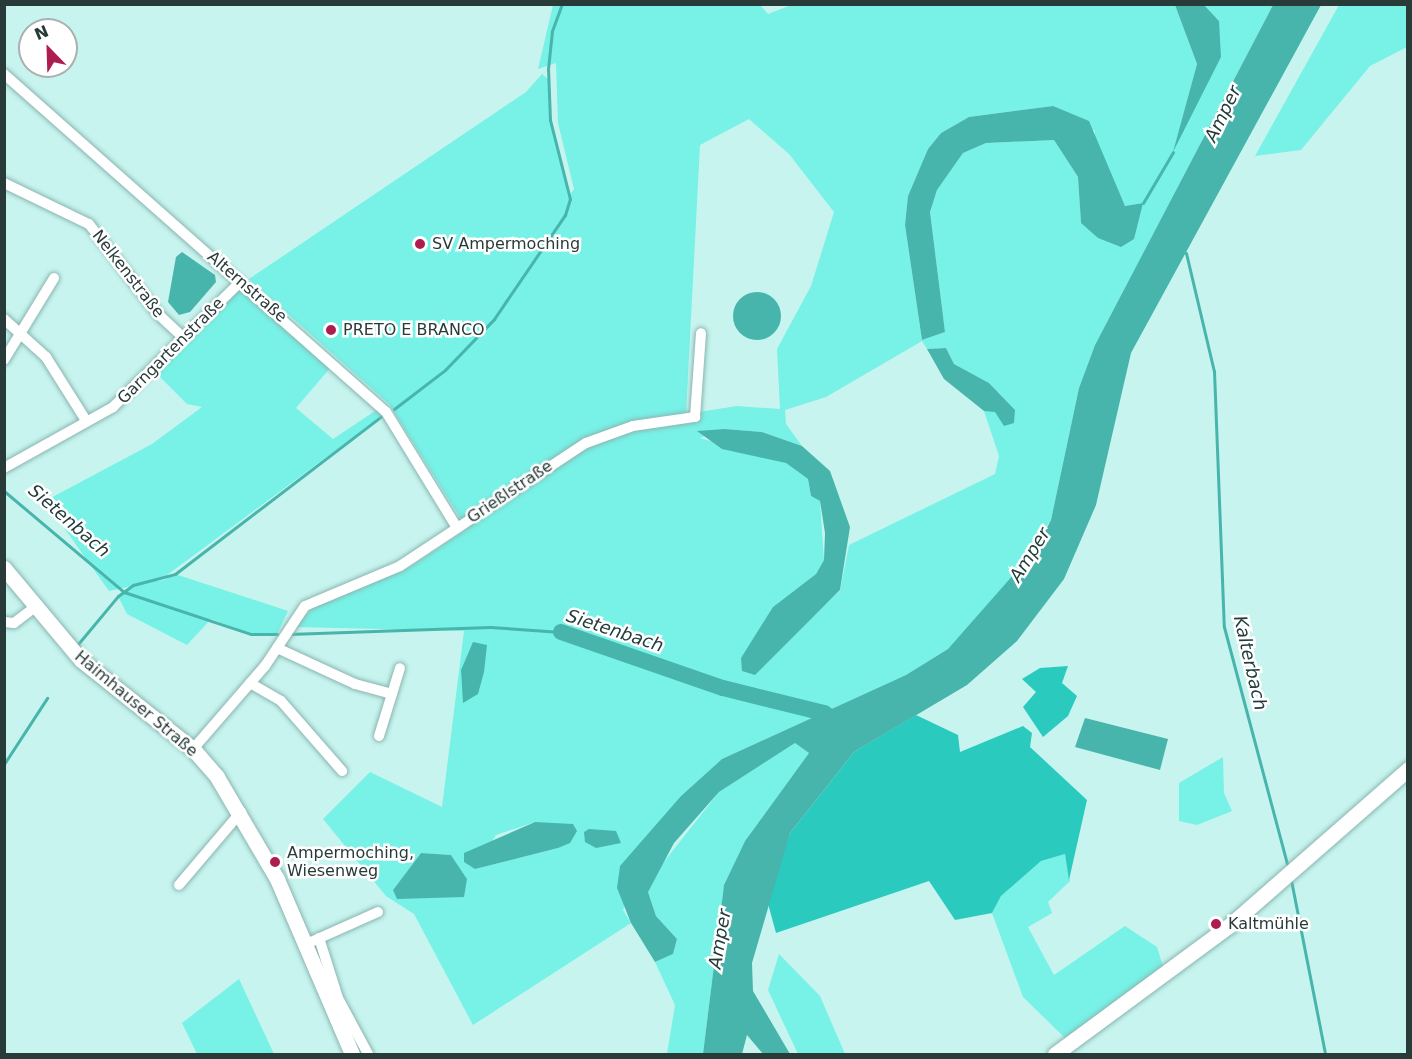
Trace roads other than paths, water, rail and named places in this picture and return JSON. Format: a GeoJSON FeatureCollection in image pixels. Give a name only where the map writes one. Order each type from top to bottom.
{"type":"FeatureCollection","features":[{"type":"Feature","properties":{"kind":"main road","name":"Haimhauser Straße"},"geometry":{"type":"LineString","coordinates":[[4,568],[89,668],[193,749],[241,812],[304,945],[352,1054]]}},
{"type":"Feature","properties":{"kind":"main road"},"geometry":{"type":"LineString","coordinates":[[1055,1054],[1274,887],[1407,769]]}},
{"type":"Feature","properties":{"kind":"street","name":"Alternstraße"},"geometry":{"type":"LineString","coordinates":[[4,74],[386,412],[457,528]]}},
{"type":"Feature","properties":{"kind":"street","name":"Nelkenstraße"},"geometry":{"type":"LineString","coordinates":[[4,183],[89,224],[158,314],[184,339]]}},
{"type":"Feature","properties":{"kind":"street"},"geometry":{"type":"LineString","coordinates":[[4,360],[54,278]]}},
{"type":"Feature","properties":{"kind":"street","name":"Garngartenstraße"},"geometry":{"type":"LineString","coordinates":[[4,468],[85,419],[113,407],[240,282]]}},
{"type":"Feature","properties":{"kind":"street"},"geometry":{"type":"LineString","coordinates":[[4,319],[22,332],[46,357],[85,419]]}},
{"type":"Feature","properties":{"kind":"street","name":"Grießlstraße"},"geometry":{"type":"LineString","coordinates":[[193,749],[278,648],[305,606],[400,566],[598,437],[695,417],[701,333]]}},
{"type":"Feature","properties":{"kind":"street"},"geometry":{"type":"LineString","coordinates":[[4,622],[14,623],[35,607]]}},
{"type":"Feature","properties":{"kind":"street"},"geometry":{"type":"LineString","coordinates":[[278,648],[355,684],[392,694]]}},
{"type":"Feature","properties":{"kind":"street"},"geometry":{"type":"LineString","coordinates":[[379,736],[400,668]]}},
{"type":"Feature","properties":{"kind":"street"},"geometry":{"type":"LineString","coordinates":[[250,683],[281,701],[342,771]]}},
{"type":"Feature","properties":{"kind":"street"},"geometry":{"type":"LineString","coordinates":[[179,885],[241,812]]}},
{"type":"Feature","properties":{"kind":"street"},"geometry":{"type":"LineString","coordinates":[[304,945],[378,912]]}},
{"type":"Feature","properties":{"kind":"street"},"geometry":{"type":"LineString","coordinates":[[319,938],[338,998],[368,1054]]}},
{"type":"Feature","properties":{"kind":"water"},"geometry":{"type":"Polygon","coordinates":[[[1175,5],[1204,5],[1219,21],[1221,57],[1173,152],[1197,64],[1175,5]]]}},
{"type":"Feature","properties":{"kind":"water","name":"Amper"},"geometry":{"type":"Polygon","coordinates":[[[1273,5],[1321,5],[1131,353],[1096,505],[1064,579],[1017,641],[967,685],[854,752],[790,833],[752,963],[753,991],[790,1054],[763,1054],[747,1035],[742,1054],[703,1054],[724,885],[745,841],[809,753],[795,743],[719,792],[674,843],[648,892],[656,916],[677,939],[673,954],[655,962],[631,923],[617,888],[620,866],[681,796],[722,759],[906,675],[948,649],[1036,549],[1051,520],[1079,388],[1095,345],[1273,5]]]}},
{"type":"Feature","properties":{"kind":"water"},"geometry":{"type":"Polygon","coordinates":[[[1053,106],[1089,121],[1125,206],[1143,203],[1134,239],[1121,247],[1098,238],[1081,223],[1078,177],[1054,140],[986,143],[963,153],[937,190],[930,212],[945,332],[922,340],[905,225],[908,196],[928,149],[941,133],[969,117],[1053,106]]]}},
{"type":"Feature","properties":{"kind":"water"},"geometry":{"type":"Polygon","coordinates":[[[182,252],[215,275],[216,282],[190,312],[179,315],[168,302],[176,257],[182,252]]]}},
{"type":"Feature","properties":{"kind":"water"},"geometry":{"type":"Polygon","coordinates":[[[757,292],[774,299],[781,316],[774,333],[757,340],[740,333],[733,316],[740,299],[757,292]]]}},
{"type":"Feature","properties":{"kind":"water"},"geometry":{"type":"Polygon","coordinates":[[[946,348],[954,364],[989,383],[1015,410],[1014,423],[1004,426],[995,412],[984,411],[944,379],[927,349],[946,348]]]}},
{"type":"Feature","properties":{"kind":"water"},"geometry":{"type":"Polygon","coordinates":[[[725,429],[762,432],[802,446],[830,471],[850,527],[840,590],[755,675],[742,671],[741,658],[773,607],[816,574],[824,560],[825,533],[820,501],[811,496],[808,479],[786,463],[722,449],[697,431],[725,429]]]}},
{"type":"Feature","properties":{"kind":"water"},"geometry":{"type":"Polygon","coordinates":[[[473,642],[487,645],[484,672],[478,694],[463,703],[461,670],[473,642]]]}},
{"type":"Feature","properties":{"kind":"water"},"geometry":{"type":"Polygon","coordinates":[[[1085,718],[1168,739],[1160,770],[1075,747],[1085,718]]]}},
{"type":"Feature","properties":{"kind":"water"},"geometry":{"type":"Polygon","coordinates":[[[535,822],[573,824],[577,831],[570,843],[558,848],[475,869],[464,862],[464,853],[535,822]]]}},
{"type":"Feature","properties":{"kind":"water"},"geometry":{"type":"Polygon","coordinates":[[[589,829],[616,831],[621,843],[596,848],[585,842],[584,832],[589,829]]]}},
{"type":"Feature","properties":{"kind":"water"},"geometry":{"type":"Polygon","coordinates":[[[421,853],[451,855],[467,879],[464,897],[397,899],[393,890],[421,853]]]}},
{"type":"Feature","properties":{"kind":"waterway"},"geometry":{"type":"LineString","coordinates":[[394,409],[445,370],[494,319],[565,215],[570,199],[550,120],[548,69],[552,31],[562,4]]}},
{"type":"Feature","properties":{"kind":"waterway"},"geometry":{"type":"LineString","coordinates":[[1143,203],[1173,152]]}},
{"type":"Feature","properties":{"kind":"waterway","name":"Kalterbach"},"geometry":{"type":"LineString","coordinates":[[1186,253],[1214,371],[1224,627],[1288,867]]}},
{"type":"Feature","properties":{"kind":"waterway"},"geometry":{"type":"LineString","coordinates":[[78,644],[118,596],[133,585],[175,574],[382,416]]}},
{"type":"Feature","properties":{"kind":"waterway","name":"Sietenbach"},"geometry":{"type":"LineString","coordinates":[[4,491],[124,592],[251,634],[277,634]]}},
{"type":"Feature","properties":{"kind":"waterway","name":"Sietenbach"},"geometry":{"type":"LineString","coordinates":[[289,634],[490,627],[561,632]]}},
{"type":"Feature","properties":{"kind":"waterway","name":"Sietenbach"},"geometry":{"type":"LineString","coordinates":[[561,632],[723,688],[824,713],[841,724]]}},
{"type":"Feature","properties":{"kind":"waterway"},"geometry":{"type":"LineString","coordinates":[[4,764],[47,698]]}},
{"type":"Feature","properties":{"kind":"waterway","name":"Kalterbach"},"geometry":{"type":"LineString","coordinates":[[1291,880],[1325,1054]]}},
{"type":"Feature","properties":{"kind":"place","name":"SV Ampermoching"},"geometry":{"type":"Point","coordinates":[420,244]}},
{"type":"Feature","properties":{"kind":"place","name":"PRETO E BRANCO"},"geometry":{"type":"Point","coordinates":[331,330]}},
{"type":"Feature","properties":{"kind":"place","name":"Ampermoching, Wiesenweg"},"geometry":{"type":"Point","coordinates":[275,862]}},
{"type":"Feature","properties":{"kind":"place","name":"Kaltmühle"},"geometry":{"type":"Point","coordinates":[1216,924]}}]}
